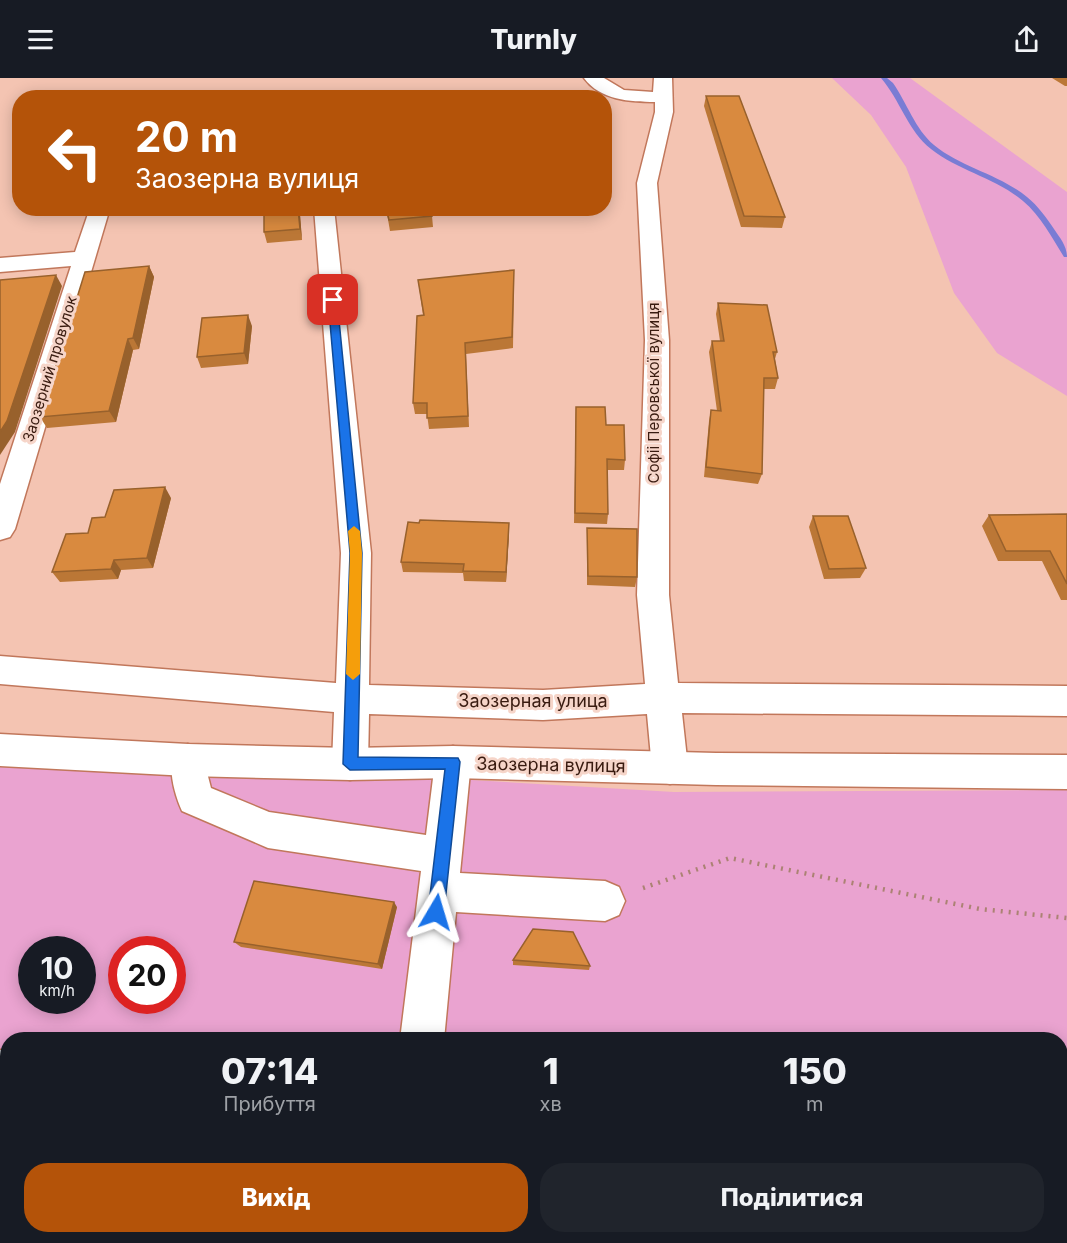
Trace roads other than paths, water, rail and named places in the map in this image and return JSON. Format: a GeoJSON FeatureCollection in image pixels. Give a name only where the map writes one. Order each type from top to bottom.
{"type":"FeatureCollection","features":[{"type":"Feature","properties":{"kind":"street","name":"Софіі Перовської вулиця"},"geometry":{"type":"LineString","coordinates":[[593,78],[608,90]]}},
{"type":"Feature","properties":{"kind":"street","name":"Софіі Перовської вулиця"},"geometry":{"type":"LineString","coordinates":[[612,92],[619,95],[664,88],[664,112],[647,183],[657,340],[652,574],[670,768]]}},
{"type":"Feature","properties":{"kind":"street","name":"Заозерний провулок"},"geometry":{"type":"LineString","coordinates":[[0,529],[98,216]]}},
{"type":"Feature","properties":{"kind":"street"},"geometry":{"type":"LineString","coordinates":[[325,216],[356,553],[350,764]]}},
{"type":"Feature","properties":{"kind":"street"},"geometry":{"type":"LineString","coordinates":[[0,265],[85,258]]}},
{"type":"Feature","properties":{"kind":"street","name":"Заозерная улица"},"geometry":{"type":"LineString","coordinates":[[0,670],[353,699],[543,705],[663,698],[1067,701]]}},
{"type":"Feature","properties":{"kind":"street","name":"Заозерна вулиця"},"geometry":{"type":"LineString","coordinates":[[0,750],[188,760],[350,764],[453,762],[670,768],[1067,772]]}},
{"type":"Feature","properties":{"kind":"street"},"geometry":{"type":"LineString","coordinates":[[188,760],[195,799],[268,830],[441,873],[606,901]]}},
{"type":"Feature","properties":{"kind":"street"},"geometry":{"type":"LineString","coordinates":[[423,1032],[453,762]]}},
{"type":"Feature","properties":{"kind":"waterway"},"geometry":{"type":"LineString","coordinates":[[884,78],[896,92],[924,139],[943,154],[1009,187],[1027,200],[1046,222],[1067,255]]}}]}
